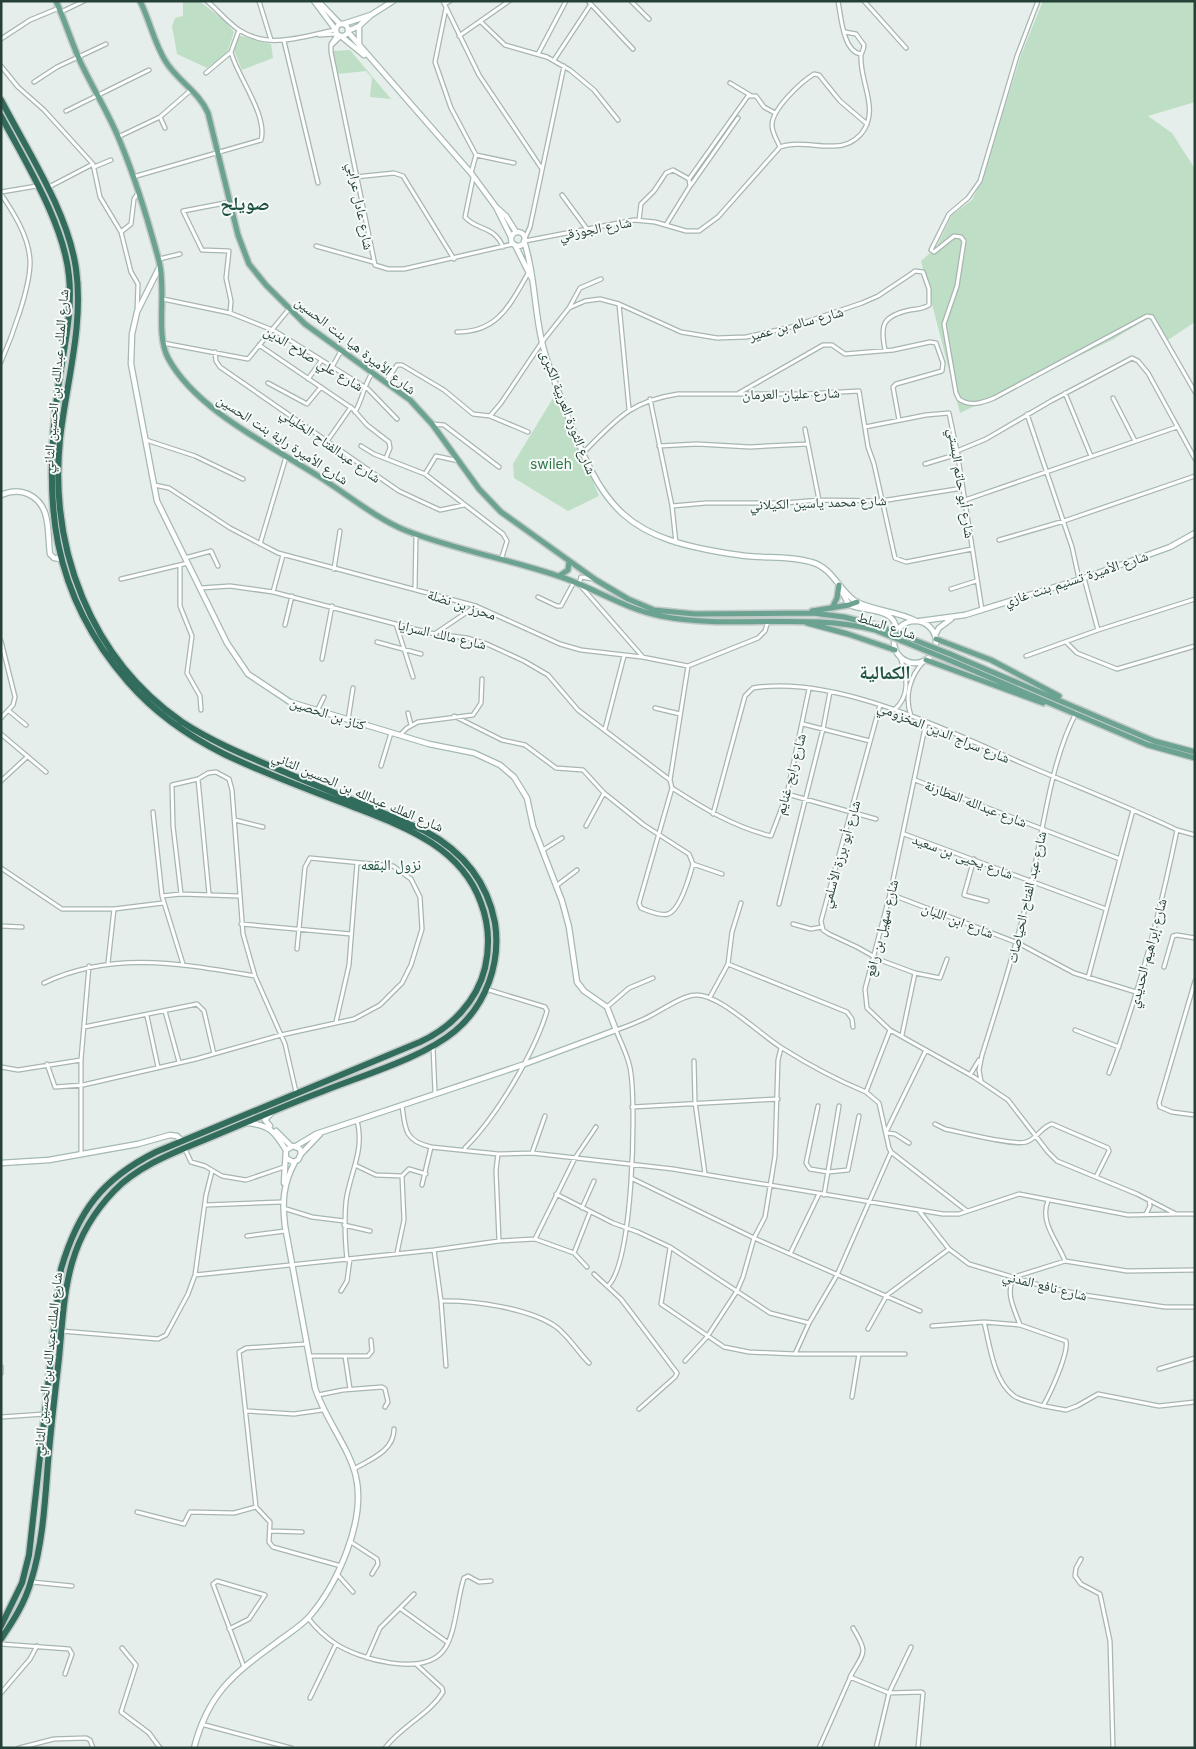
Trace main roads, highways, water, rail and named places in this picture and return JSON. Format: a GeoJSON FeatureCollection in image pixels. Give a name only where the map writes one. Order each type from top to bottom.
{"type":"FeatureCollection","features":[{"type":"Feature","properties":{"kind":"highway","name":"شارع الملك عبدالله بن الحسين الثاني"},"geometry":{"type":"LineString","coordinates":[[1,100],[47,188],[71,249],[77,290],[76,328],[60,439],[59,506],[68,562],[94,621],[116,654],[142,687],[164,708],[198,732],[239,754],[425,831],[456,852],[472,868],[483,884],[494,916],[496,952],[486,989],[477,1006],[461,1026],[433,1046],[185,1148],[139,1170],[105,1200],[80,1239],[68,1271],[38,1552],[31,1582],[18,1612],[1,1639]]}},
{"type":"Feature","properties":{"kind":"highway","name":"شارع الملك عبدالله بن الحسين الثاني"},"geometry":{"type":"LineString","coordinates":[[1,116],[64,244],[69,276],[69,324],[51,454],[52,502],[61,559],[78,605],[105,652],[136,691],[165,717],[222,753],[384,819],[440,847],[458,864],[477,892],[486,915],[488,949],[483,974],[467,1006],[451,1023],[430,1038],[181,1140],[132,1164],[119,1173],[89,1207],[71,1238],[59,1279],[41,1456],[27,1564],[14,1605],[1,1626]]}},
{"type":"Feature","properties":{"kind":"highway"},"geometry":{"type":"LineString","coordinates":[[321,1083],[324,1084],[324,1091]]}},
{"type":"Feature","properties":{"kind":"highway"},"geometry":{"type":"LineString","coordinates":[[43,1438],[46,1442],[51,1439]]}},
{"type":"Feature","properties":{"kind":"highway"},"geometry":{"type":"LineString","coordinates":[[41,1456],[45,1454],[49,1457]]}},
{"type":"Feature","properties":{"kind":"main road","name":"شارع الأميرة راية بنت الحسين"},"geometry":{"type":"LineString","coordinates":[[56,1],[78,57],[118,137],[138,193],[160,266],[163,283],[162,342],[168,359],[175,369],[211,406],[386,520],[416,534],[558,576]]}},
{"type":"Feature","properties":{"kind":"main road","name":"شارع الأميرة هيا بنت الحسين"},"geometry":{"type":"LineString","coordinates":[[140,1],[162,54],[173,71],[192,90],[208,114],[246,259],[266,285],[289,309],[341,351],[410,400],[432,424],[479,489],[501,512],[569,562]]}},
{"type":"Feature","properties":{"kind":"main road"},"geometry":{"type":"LineString","coordinates":[[558,576],[568,570],[569,562]]}},
{"type":"Feature","properties":{"kind":"main road","name":"شارع السلط"},"geometry":{"type":"LineString","coordinates":[[569,562],[628,599],[661,611],[710,615],[796,612],[844,617],[1066,701],[1154,741],[1195,752]]}},
{"type":"Feature","properties":{"kind":"main road","name":"شارع السلط"},"geometry":{"type":"LineString","coordinates":[[558,576],[637,610],[661,616],[696,620],[832,622],[876,628]]}},
{"type":"Feature","properties":{"kind":"main road"},"geometry":{"type":"LineString","coordinates":[[832,608],[837,598],[838,583]]}},
{"type":"Feature","properties":{"kind":"main road"},"geometry":{"type":"LineString","coordinates":[[796,612],[832,608],[856,602]]}},
{"type":"Feature","properties":{"kind":"main road"},"geometry":{"type":"LineString","coordinates":[[799,621],[848,634],[895,650]]}},
{"type":"Feature","properties":{"kind":"main road"},"geometry":{"type":"LineString","coordinates":[[936,637],[1014,671],[1066,701]]}},
{"type":"Feature","properties":{"kind":"main road","name":"شارع السلط"},"geometry":{"type":"LineString","coordinates":[[950,657],[1153,747],[1195,758]]}},
{"type":"Feature","properties":{"kind":"main road"},"geometry":{"type":"LineString","coordinates":[[925,661],[1031,699],[1056,705]]}},
{"type":"Feature","properties":{"kind":"district","name":"صويلح"},"geometry":{"type":"Point","coordinates":[245,203]}},
{"type":"Feature","properties":{"kind":"district","name":"الكمالية"},"geometry":{"type":"Point","coordinates":[885,672]}},
{"type":"Feature","properties":{"kind":"district","name":"نزول البقعه"},"geometry":{"type":"Point","coordinates":[391,864]}},
{"type":"Feature","properties":{"kind":"park label","name":"swileh"},"geometry":{"type":"Point","coordinates":[551,463]}}]}
